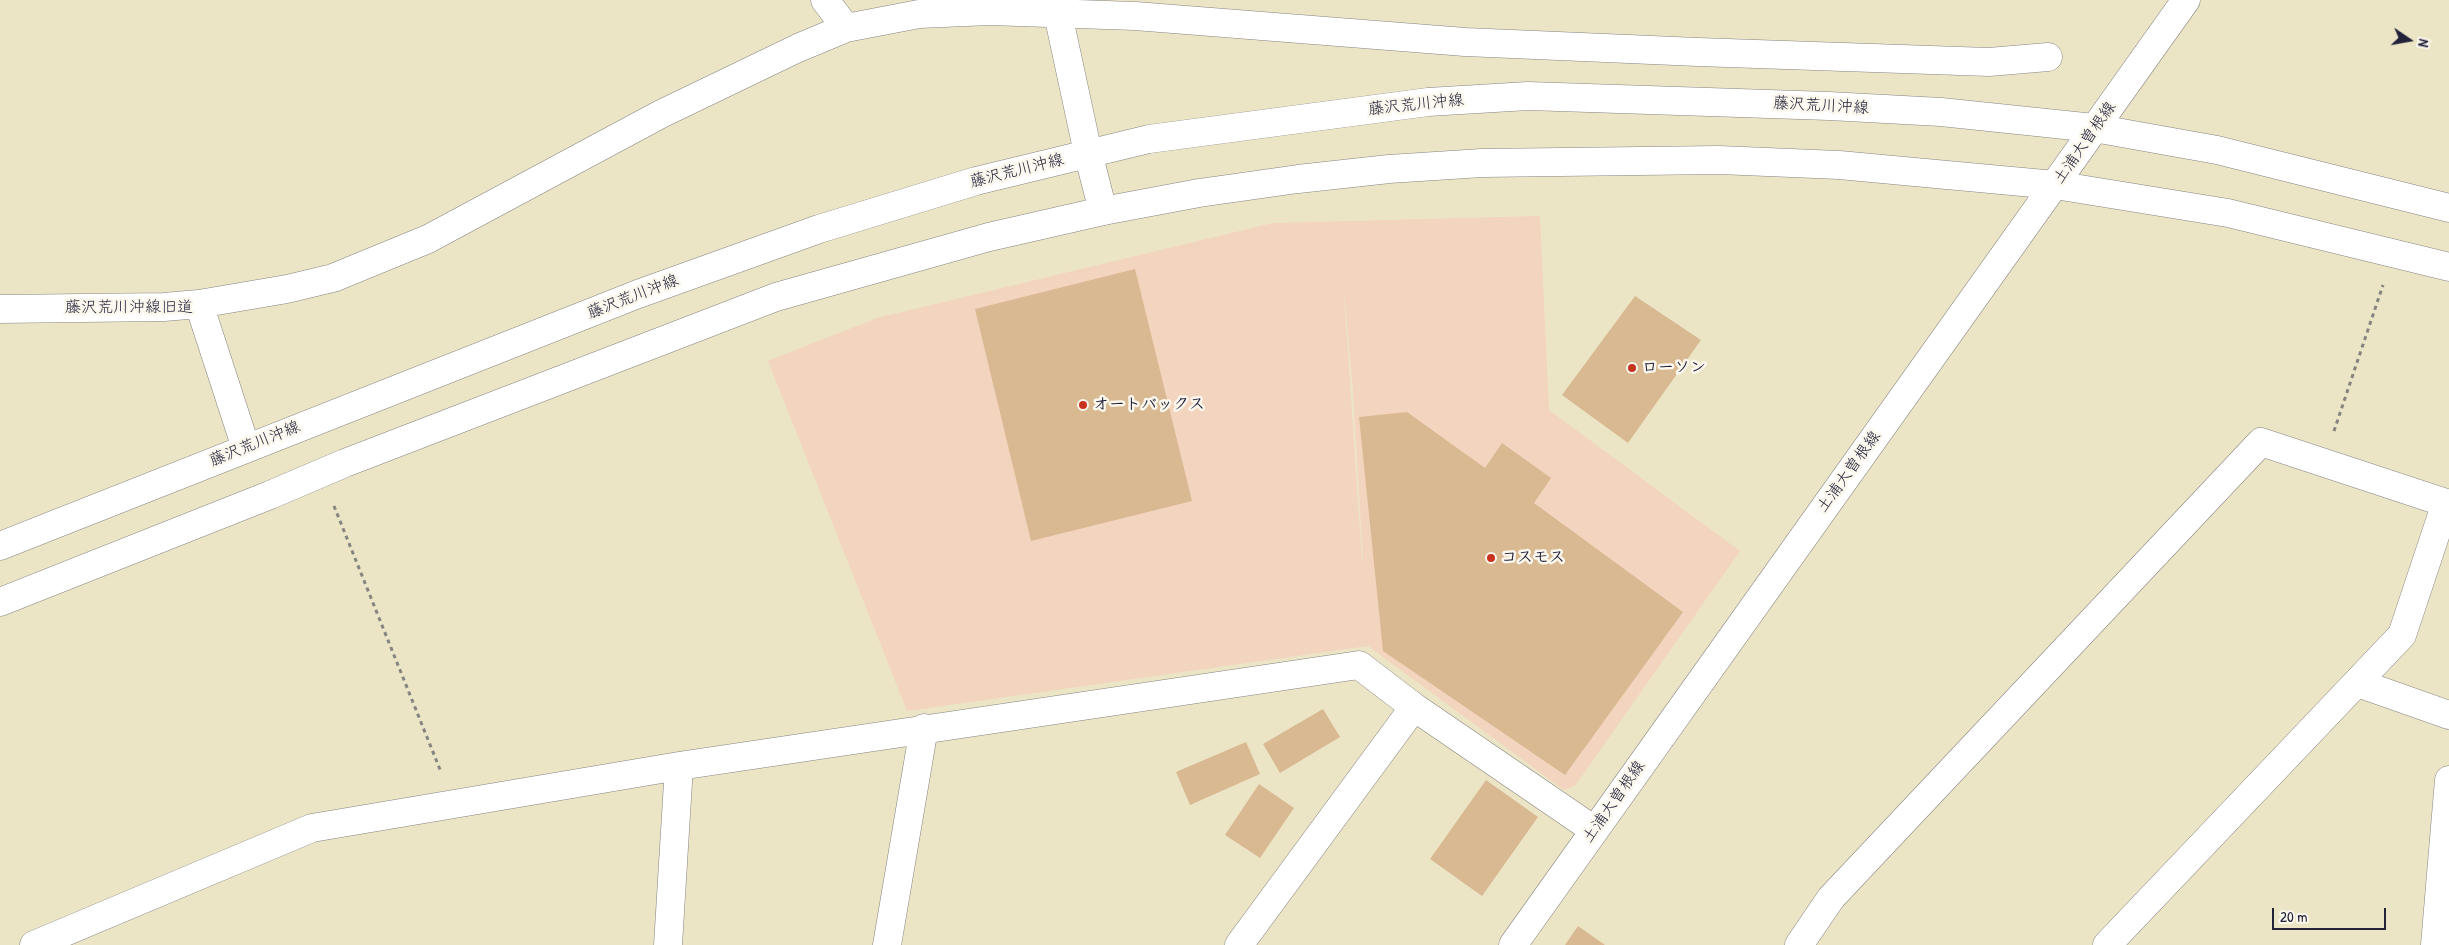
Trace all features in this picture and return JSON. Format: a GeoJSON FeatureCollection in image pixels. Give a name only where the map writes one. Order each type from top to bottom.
{"type":"FeatureCollection","features":[{"type":"Feature","properties":{"kind":"street"},"geometry":{"type":"LineString","coordinates":[[825,0],[846,28]]}},
{"type":"Feature","properties":{"kind":"street","name":"土浦大曽根線"},"geometry":{"type":"LineString","coordinates":[[1513,945],[2186,0]]}},
{"type":"Feature","properties":{"kind":"street"},"geometry":{"type":"LineString","coordinates":[[199,304],[286,289],[333,278],[428,239],[661,114],[798,48],[846,28],[919,14],[990,11],[1134,16],[1465,42],[1688,52],[1989,62],[2048,57]]}},
{"type":"Feature","properties":{"kind":"street"},"geometry":{"type":"LineString","coordinates":[[1058,14],[1088,153],[1104,211]]}},
{"type":"Feature","properties":{"kind":"street","name":"藤沢荒川沖線"},"geometry":{"type":"LineString","coordinates":[[0,546],[638,294],[819,229],[976,181],[1149,139],[1428,102],[1528,96],[1848,107],[1941,112],[2094,128],[2217,150],[2449,208]]}},
{"type":"Feature","properties":{"kind":"street"},"geometry":{"type":"LineString","coordinates":[[0,602],[270,495],[344,463],[776,297],[989,237],[1104,211],[1199,193],[1298,179],[1390,169],[1482,163],[1729,160],[1838,165],[2055,185],[2228,213],[2449,267]]}},
{"type":"Feature","properties":{"kind":"street","name":"藤沢荒川沖線旧道"},"geometry":{"type":"LineString","coordinates":[[0,309],[164,307],[199,304],[246,448]]}},
{"type":"Feature","properties":{"kind":"street"},"geometry":{"type":"LineString","coordinates":[[1800,945],[1831,898],[2261,442],[2448,503],[2402,635],[2107,945]]}},
{"type":"Feature","properties":{"kind":"street"},"geometry":{"type":"LineString","coordinates":[[34,945],[312,828],[679,766],[924,728],[1359,665],[1414,707],[1594,830]]}},
{"type":"Feature","properties":{"kind":"street"},"geometry":{"type":"LineString","coordinates":[[2358,683],[2449,715]]}},
{"type":"Feature","properties":{"kind":"street"},"geometry":{"type":"LineString","coordinates":[[1239,945],[1414,707]]}},
{"type":"Feature","properties":{"kind":"street"},"geometry":{"type":"LineString","coordinates":[[887,945],[924,728]]}},
{"type":"Feature","properties":{"kind":"street"},"geometry":{"type":"LineString","coordinates":[[668,945],[679,766]]}},
{"type":"Feature","properties":{"kind":"street"},"geometry":{"type":"LineString","coordinates":[[2435,945],[2449,780]]}},
{"type":"Feature","properties":{"kind":"path"},"geometry":{"type":"LineString","coordinates":[[2324,463],[2383,285]]}},
{"type":"Feature","properties":{"kind":"path"},"geometry":{"type":"LineString","coordinates":[[334,506],[454,803]]}},
{"type":"Feature","properties":{"kind":"shaded area"},"geometry":{"type":"Polygon","coordinates":[[[1540,216],[1549,410],[1740,551],[1575,786],[1564,790],[1368,646],[907,711],[768,361],[877,318],[1273,223],[1540,216]],[[1343,279],[1363,561],[1353,391],[1343,279]]]}},
{"type":"Feature","properties":{"kind":"building","name":"オートバックス"},"geometry":{"type":"Polygon","coordinates":[[[1135,269],[1192,501],[1031,541],[975,309],[1135,269]]]}},
{"type":"Feature","properties":{"kind":"building","name":"ローソン"},"geometry":{"type":"Polygon","coordinates":[[[1635,296],[1701,340],[1628,443],[1562,395],[1635,296]]]}},
{"type":"Feature","properties":{"kind":"building","name":"コスモス"},"geometry":{"type":"Polygon","coordinates":[[[1407,412],[1485,468],[1502,443],[1551,478],[1534,503],[1683,612],[1565,775],[1383,651],[1359,417],[1407,412]]]}},
{"type":"Feature","properties":{"kind":"building"},"geometry":{"type":"Polygon","coordinates":[[[1323,709],[1340,737],[1280,773],[1263,744],[1323,709]]]}},
{"type":"Feature","properties":{"kind":"building"},"geometry":{"type":"Polygon","coordinates":[[[1246,742],[1260,774],[1190,805],[1176,772],[1246,742]]]}},
{"type":"Feature","properties":{"kind":"building"},"geometry":{"type":"Polygon","coordinates":[[[1486,780],[1538,817],[1482,896],[1430,859],[1486,780]]]}},
{"type":"Feature","properties":{"kind":"building"},"geometry":{"type":"Polygon","coordinates":[[[1259,784],[1294,808],[1260,858],[1225,835],[1259,784]]]}},
{"type":"Feature","properties":{"kind":"building"},"geometry":{"type":"Polygon","coordinates":[[[1578,926],[1605,945],[1565,945],[1578,926]]]}},
{"type":"Feature","properties":{"kind":"place","name":"ローソン"},"geometry":{"type":"Point","coordinates":[1632,368]}},
{"type":"Feature","properties":{"kind":"place","name":"オートバックス"},"geometry":{"type":"Point","coordinates":[1083,405]}},
{"type":"Feature","properties":{"kind":"place","name":"コスモス"},"geometry":{"type":"Point","coordinates":[1491,558]}}]}
